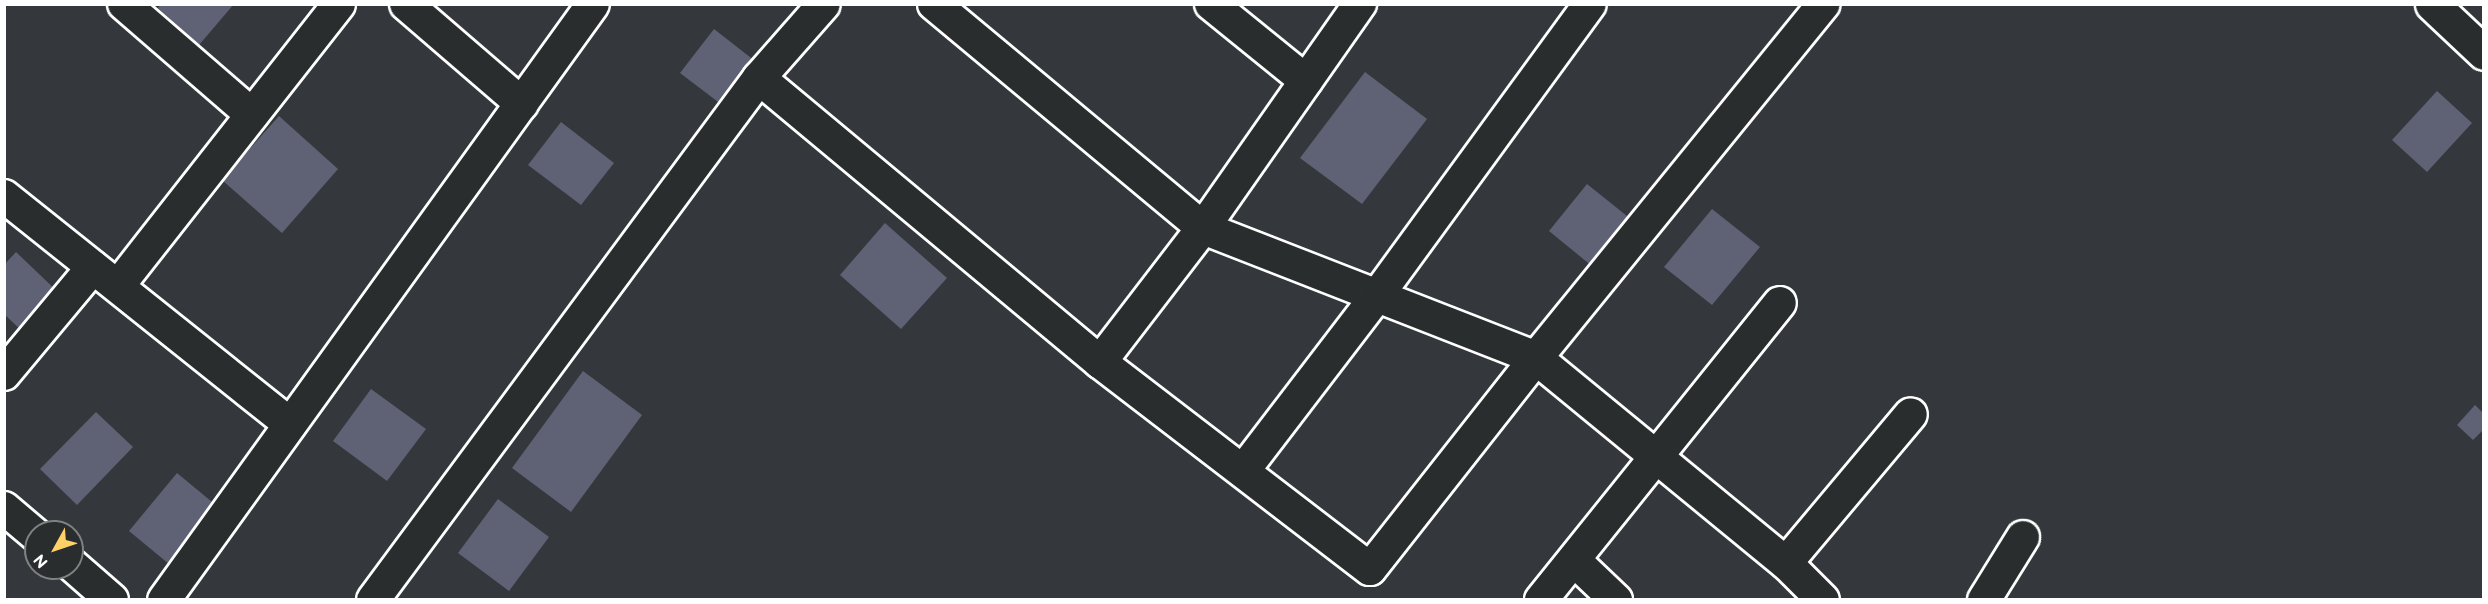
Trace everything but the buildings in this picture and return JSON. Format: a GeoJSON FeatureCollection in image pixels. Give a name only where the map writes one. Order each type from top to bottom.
{"type":"FeatureCollection","features":[{"type":"Feature","properties":{"kind":"street"},"geometry":{"type":"LineString","coordinates":[[124,4],[252,115]]}},
{"type":"Feature","properties":{"kind":"street"},"geometry":{"type":"LineString","coordinates":[[118,286],[339,4]]}},
{"type":"Feature","properties":{"kind":"street"},"geometry":{"type":"LineString","coordinates":[[406,4],[522,104]]}},
{"type":"Feature","properties":{"kind":"street"},"geometry":{"type":"LineString","coordinates":[[164,600],[593,4]]}},
{"type":"Feature","properties":{"kind":"street"},"geometry":{"type":"LineString","coordinates":[[374,600],[759,78],[824,4]]}},
{"type":"Feature","properties":{"kind":"street"},"geometry":{"type":"LineString","coordinates":[[934,4],[1203,228],[1536,358],[1786,563],[1823,600]]}},
{"type":"Feature","properties":{"kind":"street"},"geometry":{"type":"LineString","coordinates":[[1211,4],[1306,81]]}},
{"type":"Feature","properties":{"kind":"street"},"geometry":{"type":"LineString","coordinates":[[1100,362],[1203,228],[1360,4]]}},
{"type":"Feature","properties":{"kind":"street"},"geometry":{"type":"LineString","coordinates":[[1243,471],[1377,296],[1590,4]]}},
{"type":"Feature","properties":{"kind":"street"},"geometry":{"type":"LineString","coordinates":[[759,78],[1100,362],[1370,570],[1536,358],[1824,4]]}},
{"type":"Feature","properties":{"kind":"street"},"geometry":{"type":"LineString","coordinates":[[2432,4],[2484,53]]}},
{"type":"Feature","properties":{"kind":"street"},"geometry":{"type":"LineString","coordinates":[[4,196],[291,424]]}},
{"type":"Feature","properties":{"kind":"street"},"geometry":{"type":"LineString","coordinates":[[4,374],[93,267]]}},
{"type":"Feature","properties":{"kind":"street"},"geometry":{"type":"LineString","coordinates":[[1541,600],[1658,458],[1780,303]]}},
{"type":"Feature","properties":{"kind":"street"},"geometry":{"type":"LineString","coordinates":[[1786,563],[1911,414]]}},
{"type":"Feature","properties":{"kind":"street"},"geometry":{"type":"LineString","coordinates":[[4,508],[24,525]]}},
{"type":"Feature","properties":{"kind":"street"},"geometry":{"type":"LineString","coordinates":[[1984,600],[2023,537]]}},
{"type":"Feature","properties":{"kind":"street"},"geometry":{"type":"LineString","coordinates":[[1574,560],[1616,600]]}},
{"type":"Feature","properties":{"kind":"street"},"geometry":{"type":"LineString","coordinates":[[84,576],[112,600]]}}]}
